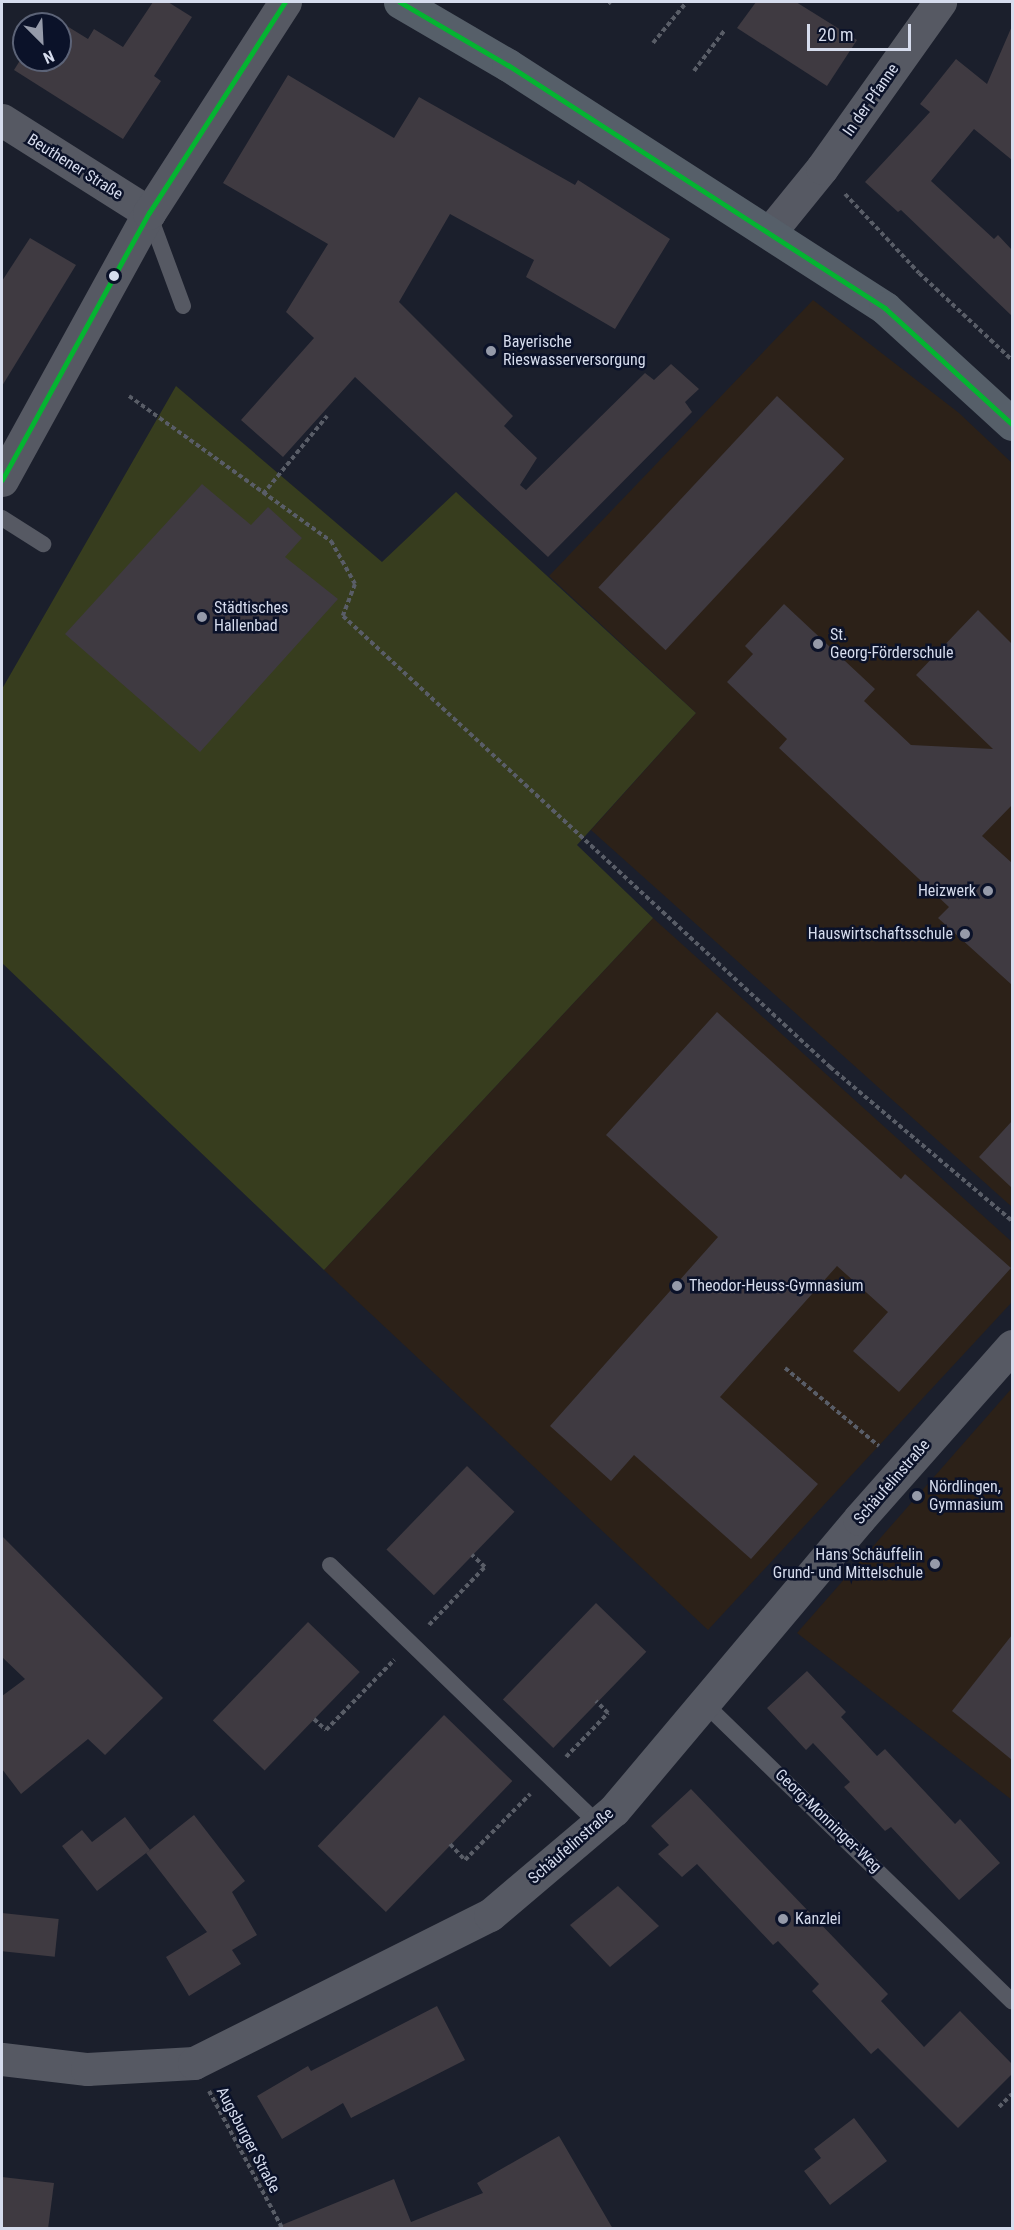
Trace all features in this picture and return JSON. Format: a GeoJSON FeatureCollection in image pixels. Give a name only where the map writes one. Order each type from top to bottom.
{"type":"FeatureCollection","features":[{"type":"Feature","properties":{"kind":"main road"},"geometry":{"type":"LineString","coordinates":[[400,2],[770,232],[885,308],[1012,424]]}},
{"type":"Feature","properties":{"kind":"street"},"geometry":{"type":"LineString","coordinates":[[2,480],[149,213],[285,2]]}},
{"type":"Feature","properties":{"kind":"street","name":"In der Pfanne"},"geometry":{"type":"LineString","coordinates":[[770,232],[822,168],[940,2]]}},
{"type":"Feature","properties":{"kind":"street","name":"Beuthener Straße"},"geometry":{"type":"LineString","coordinates":[[2,120],[149,213]]}},
{"type":"Feature","properties":{"kind":"street","name":"Schäufelinstraße"},"geometry":{"type":"LineString","coordinates":[[2,2059],[87,2069],[194,2063],[490,1915],[598,1826],[1012,1346]]}},
{"type":"Feature","properties":{"kind":"lane"},"geometry":{"type":"LineString","coordinates":[[149,213],[183,306]]}},
{"type":"Feature","properties":{"kind":"lane"},"geometry":{"type":"LineString","coordinates":[[2,518],[43,544]]}},
{"type":"Feature","properties":{"kind":"lane"},"geometry":{"type":"LineString","coordinates":[[330,1565],[598,1826]]}},
{"type":"Feature","properties":{"kind":"lane","name":"Georg-Monninger-Weg"},"geometry":{"type":"LineString","coordinates":[[704,1703],[1012,2001]]}},
{"type":"Feature","properties":{"kind":"path"},"geometry":{"type":"LineString","coordinates":[[653,43],[685,4]]}},
{"type":"Feature","properties":{"kind":"path"},"geometry":{"type":"LineString","coordinates":[[694,70],[724,31]]}},
{"type":"Feature","properties":{"kind":"path"},"geometry":{"type":"LineString","coordinates":[[822,168],[919,273],[1012,360]]}},
{"type":"Feature","properties":{"kind":"path"},"geometry":{"type":"LineString","coordinates":[[129,396],[331,541],[355,584],[343,616],[830,1066],[1012,1221]]}},
{"type":"Feature","properties":{"kind":"path"},"geometry":{"type":"LineString","coordinates":[[263,494],[327,416]]}},
{"type":"Feature","properties":{"kind":"path"},"geometry":{"type":"LineString","coordinates":[[785,1368],[905,1468]]}},
{"type":"Feature","properties":{"kind":"path"},"geometry":{"type":"LineString","coordinates":[[314,1719],[326,1730],[485,1567],[472,1555]]}},
{"type":"Feature","properties":{"kind":"path"},"geometry":{"type":"LineString","coordinates":[[450,1844],[465,1860],[608,1713],[596,1701]]}},
{"type":"Feature","properties":{"kind":"path","name":"Augsburger Straße"},"geometry":{"type":"LineString","coordinates":[[194,2063],[282,2229]]}},
{"type":"Feature","properties":{"kind":"path"},"geometry":{"type":"LineString","coordinates":[[999,2107],[1012,2094]]}},
{"type":"Feature","properties":{"kind":"shaded area","name":"St. Georg-Förderschule"},"geometry":{"type":"Polygon","coordinates":[[[813,300],[959,413],[1012,463],[1012,1207],[591,830],[696,713],[549,576],[813,300]]]}},
{"type":"Feature","properties":{"kind":"shaded area","name":"Theodor-Heuss-Gymnasium"},"geometry":{"type":"Polygon","coordinates":[[[653,918],[1012,1242],[1012,1302],[708,1630],[324,1270],[653,918]]]}},
{"type":"Feature","properties":{"kind":"shaded area","name":"Hans Schäuffelin Grund- und Mittelschule"},"geometry":{"type":"Polygon","coordinates":[[[1012,1388],[1012,1800],[797,1633],[1012,1388]]]}},
{"type":"Feature","properties":{"kind":"green space"},"geometry":{"type":"Polygon","coordinates":[[[176,386],[382,562],[456,492],[696,713],[577,845],[653,918],[324,1270],[2,963],[2,689],[176,386]]]}},
{"type":"Feature","properties":{"kind":"building"},"geometry":{"type":"Polygon","coordinates":[[[153,2],[168,2],[192,17],[154,76],[161,81],[123,139],[17,72],[72,72],[72,29],[88,39],[94,29],[123,47],[153,2]]]}},
{"type":"Feature","properties":{"kind":"building"},"geometry":{"type":"Polygon","coordinates":[[[756,2],[796,2],[857,40],[827,86],[737,28],[756,2]]]}},
{"type":"Feature","properties":{"kind":"building"},"geometry":{"type":"Polygon","coordinates":[[[1012,26],[1012,160],[974,129],[931,181],[994,239],[998,235],[1012,250],[1012,316],[901,210],[898,212],[865,182],[930,112],[920,104],[956,59],[987,84],[1012,26]]]}},
{"type":"Feature","properties":{"kind":"building"},"geometry":{"type":"Polygon","coordinates":[[[288,75],[394,138],[419,97],[575,185],[578,180],[670,239],[615,329],[526,277],[534,260],[450,214],[399,302],[513,416],[504,426],[537,458],[520,485],[526,490],[645,373],[654,380],[671,364],[699,389],[685,402],[692,412],[548,557],[355,377],[283,457],[241,420],[314,338],[286,312],[328,244],[223,183],[288,75]]]}},
{"type":"Feature","properties":{"kind":"building"},"geometry":{"type":"Polygon","coordinates":[[[30,238],[76,265],[2,386],[2,281],[30,238]]]}},
{"type":"Feature","properties":{"kind":"building"},"geometry":{"type":"Polygon","coordinates":[[[777,396],[844,459],[666,650],[598,588],[777,396]]]}},
{"type":"Feature","properties":{"kind":"building","name":"Städtisches Hallenbad"},"geometry":{"type":"Polygon","coordinates":[[[202,484],[251,525],[268,507],[302,538],[285,557],[338,599],[200,752],[65,634],[202,484]]]}},
{"type":"Feature","properties":{"kind":"building"},"geometry":{"type":"Polygon","coordinates":[[[784,604],[875,689],[864,701],[911,745],[993,749],[916,675],[978,610],[1012,644],[1012,805],[982,836],[1012,863],[1012,985],[938,918],[949,907],[779,748],[787,739],[727,682],[753,654],[745,646],[784,604]]]}},
{"type":"Feature","properties":{"kind":"building"},"geometry":{"type":"Polygon","coordinates":[[[717,1012],[901,1179],[905,1174],[1011,1268],[899,1392],[853,1351],[888,1312],[837,1266],[720,1397],[818,1484],[751,1559],[634,1455],[611,1481],[550,1426],[718,1237],[606,1135],[717,1012]]]}},
{"type":"Feature","properties":{"kind":"building"},"geometry":{"type":"Polygon","coordinates":[[[1012,1121],[1012,1188],[979,1157],[1012,1121]]]}},
{"type":"Feature","properties":{"kind":"building"},"geometry":{"type":"Polygon","coordinates":[[[467,1466],[514,1512],[434,1595],[386,1549],[467,1466]]]}},
{"type":"Feature","properties":{"kind":"building"},"geometry":{"type":"Polygon","coordinates":[[[2,1536],[163,1698],[105,1755],[88,1739],[21,1794],[2,1769],[2,1696],[25,1679],[2,1657],[2,1536]]]}},
{"type":"Feature","properties":{"kind":"building"},"geometry":{"type":"Polygon","coordinates":[[[596,1603],[646,1652],[553,1748],[503,1699],[596,1603]]]}},
{"type":"Feature","properties":{"kind":"building"},"geometry":{"type":"Polygon","coordinates":[[[308,1622],[360,1672],[265,1771],[213,1721],[308,1622]]]}},
{"type":"Feature","properties":{"kind":"building"},"geometry":{"type":"Polygon","coordinates":[[[1012,1635],[1012,1760],[952,1711],[1012,1635]]]}},
{"type":"Feature","properties":{"kind":"building"},"geometry":{"type":"Polygon","coordinates":[[[807,1671],[846,1712],[841,1717],[877,1756],[885,1749],[955,1824],[960,1819],[1000,1863],[959,1900],[891,1827],[885,1831],[844,1787],[850,1782],[813,1743],[806,1750],[767,1708],[807,1671]]]}},
{"type":"Feature","properties":{"kind":"building"},"geometry":{"type":"Polygon","coordinates":[[[444,1715],[512,1781],[386,1912],[318,1846],[444,1715]]]}},
{"type":"Feature","properties":{"kind":"building"},"geometry":{"type":"Polygon","coordinates":[[[691,1789],[888,1994],[881,2001],[924,2047],[960,2011],[1012,2064],[1012,2074],[958,2128],[878,2048],[871,2054],[812,1991],[819,1984],[778,1941],[773,1945],[697,1864],[682,1877],[658,1854],[669,1845],[651,1826],[691,1789]]]}},
{"type":"Feature","properties":{"kind":"building"},"geometry":{"type":"Polygon","coordinates":[[[194,1815],[245,1881],[232,1892],[257,1935],[232,1950],[241,1964],[189,1996],[166,1957],[207,1932],[146,1853],[194,1815]]]}},
{"type":"Feature","properties":{"kind":"building"},"geometry":{"type":"Polygon","coordinates":[[[125,1817],[150,1850],[97,1891],[62,1846],[82,1830],[92,1842],[125,1817]]]}},
{"type":"Feature","properties":{"kind":"building"},"geometry":{"type":"Polygon","coordinates":[[[618,1886],[659,1926],[610,1967],[570,1925],[618,1886]]]}},
{"type":"Feature","properties":{"kind":"building"},"geometry":{"type":"Polygon","coordinates":[[[2,1913],[59,1919],[55,1957],[2,1951],[2,1913]]]}},
{"type":"Feature","properties":{"kind":"building"},"geometry":{"type":"Polygon","coordinates":[[[437,2006],[465,2060],[351,2118],[343,2103],[282,2139],[257,2096],[308,2066],[311,2071],[437,2006]]]}},
{"type":"Feature","properties":{"kind":"building"},"geometry":{"type":"Polygon","coordinates":[[[854,2118],[887,2161],[830,2205],[804,2171],[821,2158],[814,2149],[854,2118]]]}},
{"type":"Feature","properties":{"kind":"building"},"geometry":{"type":"Polygon","coordinates":[[[559,2136],[613,2229],[272,2229],[394,2179],[411,2222],[483,2193],[477,2183],[559,2136]]]}},
{"type":"Feature","properties":{"kind":"building"},"geometry":{"type":"Polygon","coordinates":[[[2,2177],[54,2183],[48,2229],[2,2229],[2,2177]]]}},
{"type":"Feature","properties":{"kind":"transit line"},"geometry":{"type":"LineString","coordinates":[[2,480],[149,213],[285,2]]}},
{"type":"Feature","properties":{"kind":"transit line"},"geometry":{"type":"LineString","coordinates":[[400,2],[508,65],[885,308],[1012,424]]}},
{"type":"Feature","properties":{"kind":"place","name":"Bayerische Rieswasserversorgung"},"geometry":{"type":"Point","coordinates":[491,351]}},
{"type":"Feature","properties":{"kind":"place","name":"Städtisches Hallenbad"},"geometry":{"type":"Point","coordinates":[202,617]}},
{"type":"Feature","properties":{"kind":"place","name":"St. Georg-Förderschule"},"geometry":{"type":"Point","coordinates":[818,644]}},
{"type":"Feature","properties":{"kind":"place","name":"Heizwerk"},"geometry":{"type":"Point","coordinates":[988,891]}},
{"type":"Feature","properties":{"kind":"place","name":"Hauswirtschaftsschule"},"geometry":{"type":"Point","coordinates":[965,934]}},
{"type":"Feature","properties":{"kind":"place","name":"Theodor-Heuss-Gymnasium"},"geometry":{"type":"Point","coordinates":[677,1286]}},
{"type":"Feature","properties":{"kind":"place","name":"Nördlingen, Gymnasium"},"geometry":{"type":"Point","coordinates":[917,1496]}},
{"type":"Feature","properties":{"kind":"place","name":"Hans Schäuffelin Grund- und Mittelschule"},"geometry":{"type":"Point","coordinates":[935,1564]}},
{"type":"Feature","properties":{"kind":"place","name":"Kanzlei"},"geometry":{"type":"Point","coordinates":[783,1919]}}]}
